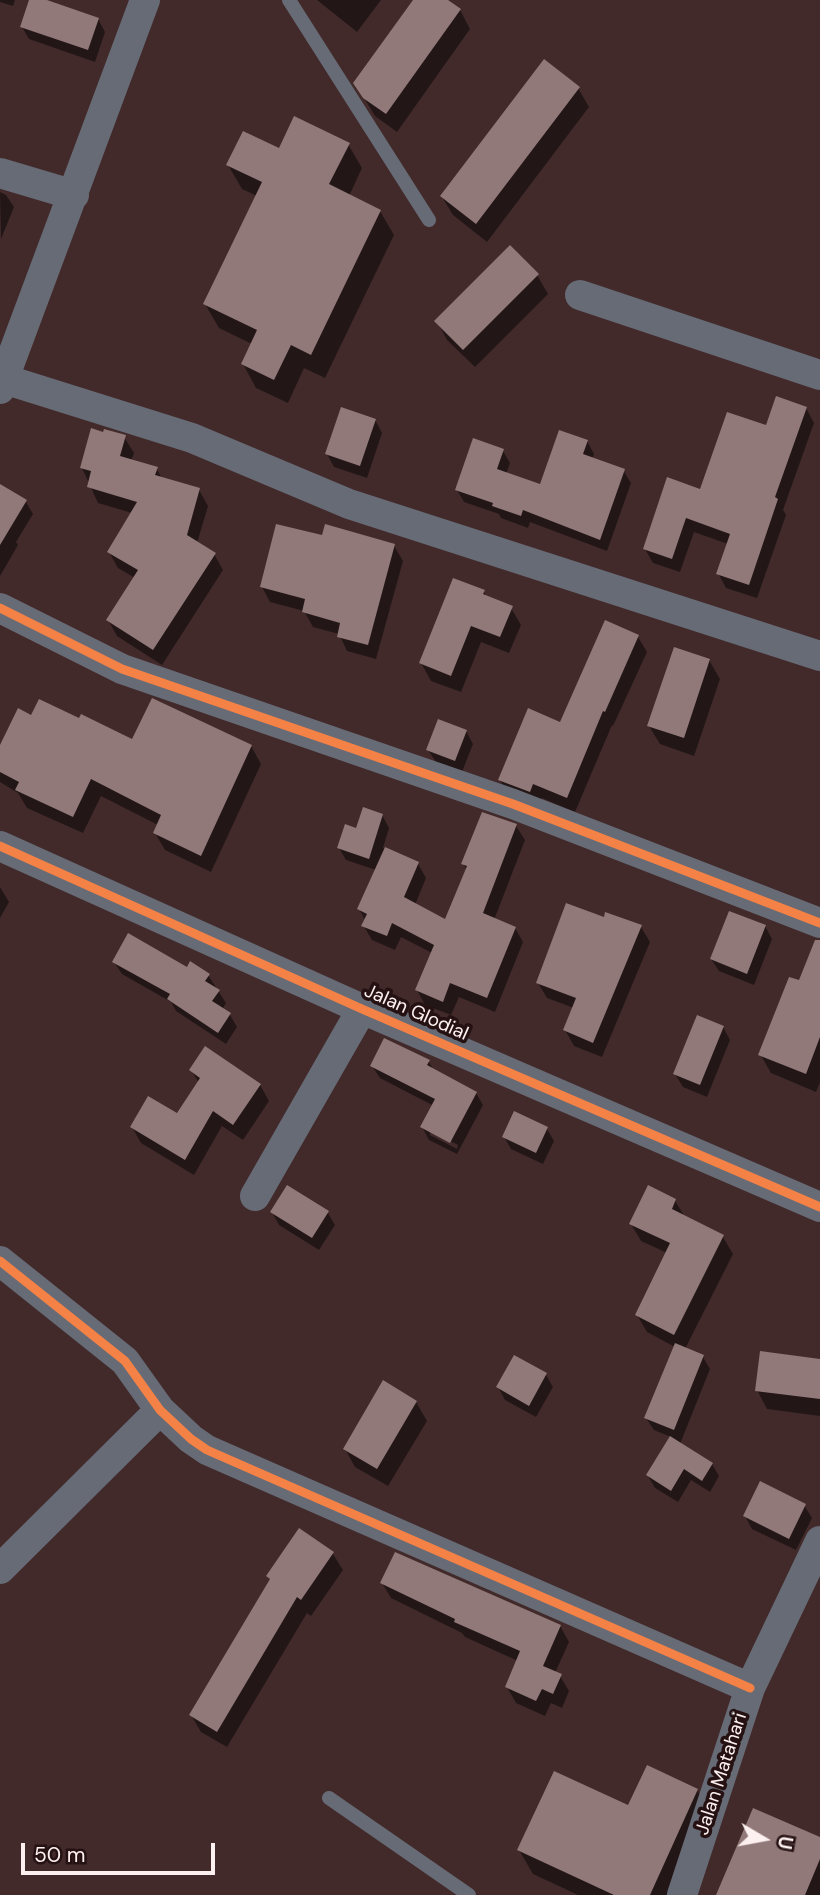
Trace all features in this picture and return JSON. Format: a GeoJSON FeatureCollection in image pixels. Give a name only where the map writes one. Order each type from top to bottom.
{"type":"FeatureCollection","features":[{"type":"Feature","properties":{"kind":"street"},"geometry":{"type":"LineString","coordinates":[[145,0],[2,384],[192,438],[349,503],[820,656]]}},
{"type":"Feature","properties":{"kind":"street"},"geometry":{"type":"LineString","coordinates":[[0,173],[74,195]]}},
{"type":"Feature","properties":{"kind":"street"},"geometry":{"type":"LineString","coordinates":[[580,295],[820,375]]}},
{"type":"Feature","properties":{"kind":"street"},"geometry":{"type":"LineString","coordinates":[[0,608],[122,669],[513,804],[820,923]]}},
{"type":"Feature","properties":{"kind":"street","name":"Jalan Glodial"},"geometry":{"type":"LineString","coordinates":[[0,846],[362,1009],[820,1207]]}},
{"type":"Feature","properties":{"kind":"street"},"geometry":{"type":"LineString","coordinates":[[255,1196],[362,1009]]}},
{"type":"Feature","properties":{"kind":"street"},"geometry":{"type":"LineString","coordinates":[[0,1261],[125,1360],[160,1410],[207,1450],[750,1688]]}},
{"type":"Feature","properties":{"kind":"street"},"geometry":{"type":"LineString","coordinates":[[0,1569],[160,1410]]}},
{"type":"Feature","properties":{"kind":"street","name":"Jalan Matahari"},"geometry":{"type":"LineString","coordinates":[[682,1895],[750,1688],[820,1541]]}},
{"type":"Feature","properties":{"kind":"lane"},"geometry":{"type":"LineString","coordinates":[[289,0],[429,220]]}},
{"type":"Feature","properties":{"kind":"lane"},"geometry":{"type":"LineString","coordinates":[[328,1798],[468,1895]]}},
{"type":"Feature","properties":{"kind":"building"},"geometry":{"type":"Polygon","coordinates":[[[29,0],[47,0],[99,18],[88,50],[20,27],[29,0]]]}},
{"type":"Feature","properties":{"kind":"building"},"geometry":{"type":"Polygon","coordinates":[[[413,0],[448,0],[461,9],[386,114],[363,98],[353,83],[413,0]]]}},
{"type":"Feature","properties":{"kind":"building"},"geometry":{"type":"Polygon","coordinates":[[[544,59],[580,87],[476,224],[440,196],[544,59]]]}},
{"type":"Feature","properties":{"kind":"building"},"geometry":{"type":"Polygon","coordinates":[[[294,116],[350,143],[329,184],[381,210],[311,355],[291,345],[274,380],[241,364],[257,330],[203,304],[262,182],[226,165],[243,131],[279,148],[294,116]]]}},
{"type":"Feature","properties":{"kind":"building"},"geometry":{"type":"Polygon","coordinates":[[[510,245],[539,274],[463,350],[434,321],[510,245]]]}},
{"type":"Feature","properties":{"kind":"building"},"geometry":{"type":"Polygon","coordinates":[[[776,396],[807,407],[775,497],[778,499],[749,585],[716,574],[730,534],[686,518],[672,559],[643,549],[667,477],[700,489],[727,412],[766,425],[776,396]]]}},
{"type":"Feature","properties":{"kind":"building"},"geometry":{"type":"Polygon","coordinates":[[[341,407],[376,419],[360,466],[325,454],[341,407]]]}},
{"type":"Feature","properties":{"kind":"building"},"geometry":{"type":"Polygon","coordinates":[[[91,428],[126,435],[120,456],[158,467],[155,475],[200,488],[187,535],[216,553],[153,650],[106,620],[138,570],[107,552],[137,502],[87,487],[91,471],[80,468],[91,428]]]}},
{"type":"Feature","properties":{"kind":"building"},"geometry":{"type":"Polygon","coordinates":[[[559,430],[588,440],[583,454],[625,469],[600,540],[523,510],[521,516],[455,490],[473,438],[504,449],[497,469],[540,484],[559,430]]]}},
{"type":"Feature","properties":{"kind":"building"},"geometry":{"type":"Polygon","coordinates":[[[0,484],[27,500],[0,545],[0,484]]]}},
{"type":"Feature","properties":{"kind":"building"},"geometry":{"type":"Polygon","coordinates":[[[276,524],[322,535],[325,524],[395,544],[368,645],[337,637],[340,623],[302,612],[305,599],[260,587],[276,524]]]}},
{"type":"Feature","properties":{"kind":"building"},"geometry":{"type":"Polygon","coordinates":[[[453,578],[485,590],[483,594],[513,606],[500,637],[471,626],[451,676],[419,663],[453,578]]]}},
{"type":"Feature","properties":{"kind":"building"},"geometry":{"type":"Polygon","coordinates":[[[605,620],[639,635],[605,712],[603,711],[567,798],[533,784],[530,792],[498,780],[528,708],[560,722],[605,620]]]}},
{"type":"Feature","properties":{"kind":"building"},"geometry":{"type":"Polygon","coordinates":[[[674,647],[710,659],[684,738],[647,726],[674,647]]]}},
{"type":"Feature","properties":{"kind":"building"},"geometry":{"type":"Polygon","coordinates":[[[152,698],[252,745],[201,856],[153,833],[161,815],[91,779],[73,817],[15,790],[19,782],[0,772],[0,745],[18,708],[31,715],[39,699],[79,718],[81,714],[132,739],[152,698]]]}},
{"type":"Feature","properties":{"kind":"building"},"geometry":{"type":"Polygon","coordinates":[[[438,719],[467,730],[455,761],[426,750],[438,719]]]}},
{"type":"Feature","properties":{"kind":"building"},"geometry":{"type":"Polygon","coordinates":[[[363,807],[383,814],[369,859],[337,848],[345,824],[356,828],[363,807]]]}},
{"type":"Feature","properties":{"kind":"building"},"geometry":{"type":"Polygon","coordinates":[[[482,812],[517,824],[483,913],[516,927],[487,998],[450,983],[443,1002],[415,990],[434,945],[392,923],[387,936],[361,926],[367,914],[357,909],[385,847],[419,862],[404,897],[445,919],[467,866],[461,864],[482,812]]]}},
{"type":"Feature","properties":{"kind":"building"},"geometry":{"type":"Polygon","coordinates":[[[566,903],[604,917],[605,912],[642,925],[593,1043],[563,1030],[576,998],[536,983],[566,903]]]}},
{"type":"Feature","properties":{"kind":"building"},"geometry":{"type":"Polygon","coordinates":[[[729,911],[766,925],[747,974],[710,959],[729,911]]]}},
{"type":"Feature","properties":{"kind":"building"},"geometry":{"type":"Polygon","coordinates":[[[128,933],[187,967],[190,961],[210,974],[205,981],[220,990],[212,1001],[231,1013],[218,1033],[167,999],[170,994],[112,962],[128,933]]]}},
{"type":"Feature","properties":{"kind":"building"},"geometry":{"type":"Polygon","coordinates":[[[815,940],[820,940],[820,1037],[806,1074],[758,1055],[789,977],[799,980],[815,940]]]}},
{"type":"Feature","properties":{"kind":"building"},"geometry":{"type":"Polygon","coordinates":[[[697,1015],[724,1026],[700,1085],[673,1074],[697,1015]]]}},
{"type":"Feature","properties":{"kind":"building"},"geometry":{"type":"Polygon","coordinates":[[[384,1038],[430,1060],[427,1065],[477,1092],[450,1143],[420,1127],[435,1099],[370,1066],[384,1038]]]}},
{"type":"Feature","properties":{"kind":"building"},"geometry":{"type":"Polygon","coordinates":[[[205,1046],[261,1084],[233,1125],[213,1111],[185,1160],[130,1127],[148,1096],[177,1113],[200,1078],[189,1070],[205,1046]]]}},
{"type":"Feature","properties":{"kind":"building"},"geometry":{"type":"Polygon","coordinates":[[[514,1111],[548,1127],[536,1153],[502,1137],[514,1111]]]}},
{"type":"Feature","properties":{"kind":"building"},"geometry":{"type":"Polygon","coordinates":[[[287,1185],[329,1211],[312,1238],[270,1212],[287,1185]]]}},
{"type":"Feature","properties":{"kind":"building"},"geometry":{"type":"Polygon","coordinates":[[[648,1185],[676,1199],[672,1209],[724,1235],[674,1335],[635,1315],[670,1243],[629,1224],[648,1185]]]}},
{"type":"Feature","properties":{"kind":"building"},"geometry":{"type":"Polygon","coordinates":[[[675,1343],[704,1355],[674,1430],[644,1418],[675,1343]]]}},
{"type":"Feature","properties":{"kind":"building"},"geometry":{"type":"Polygon","coordinates":[[[760,1351],[820,1359],[820,1399],[755,1391],[760,1351]]]}},
{"type":"Feature","properties":{"kind":"building"},"geometry":{"type":"Polygon","coordinates":[[[514,1355],[547,1373],[529,1406],[496,1387],[514,1355]]]}},
{"type":"Feature","properties":{"kind":"building"},"geometry":{"type":"Polygon","coordinates":[[[383,1380],[417,1401],[377,1469],[343,1449],[383,1380]]]}},
{"type":"Feature","properties":{"kind":"building"},"geometry":{"type":"Polygon","coordinates":[[[670,1436],[713,1463],[702,1481],[684,1469],[671,1491],[646,1475],[670,1436]]]}},
{"type":"Feature","properties":{"kind":"building"},"geometry":{"type":"Polygon","coordinates":[[[760,1481],[806,1504],[789,1539],[743,1516],[760,1481]]]}},
{"type":"Feature","properties":{"kind":"building"},"geometry":{"type":"Polygon","coordinates":[[[299,1528],[334,1552],[301,1600],[297,1597],[217,1732],[189,1715],[270,1579],[266,1576],[299,1528]]]}},
{"type":"Feature","properties":{"kind":"building"},"geometry":{"type":"Polygon","coordinates":[[[395,1552],[561,1625],[543,1666],[562,1674],[553,1694],[542,1689],[536,1701],[505,1687],[520,1651],[454,1622],[455,1619],[380,1583],[395,1552]]]}},
{"type":"Feature","properties":{"kind":"building"},"geometry":{"type":"Polygon","coordinates":[[[647,1765],[698,1789],[650,1895],[614,1895],[517,1850],[554,1771],[628,1805],[647,1765]]]}},
{"type":"Feature","properties":{"kind":"building"},"geometry":{"type":"Polygon","coordinates":[[[753,1808],[820,1837],[820,1859],[805,1895],[716,1895],[753,1808]]]}},
{"type":"Feature","properties":{"kind":"cycle path"},"geometry":{"type":"LineString","coordinates":[[0,608],[122,669],[513,804],[820,923]]}},
{"type":"Feature","properties":{"kind":"cycle path"},"geometry":{"type":"LineString","coordinates":[[0,846],[362,1009],[820,1207]]}},
{"type":"Feature","properties":{"kind":"cycle path"},"geometry":{"type":"LineString","coordinates":[[0,1261],[125,1361],[160,1410],[207,1450],[750,1688]]}}]}
